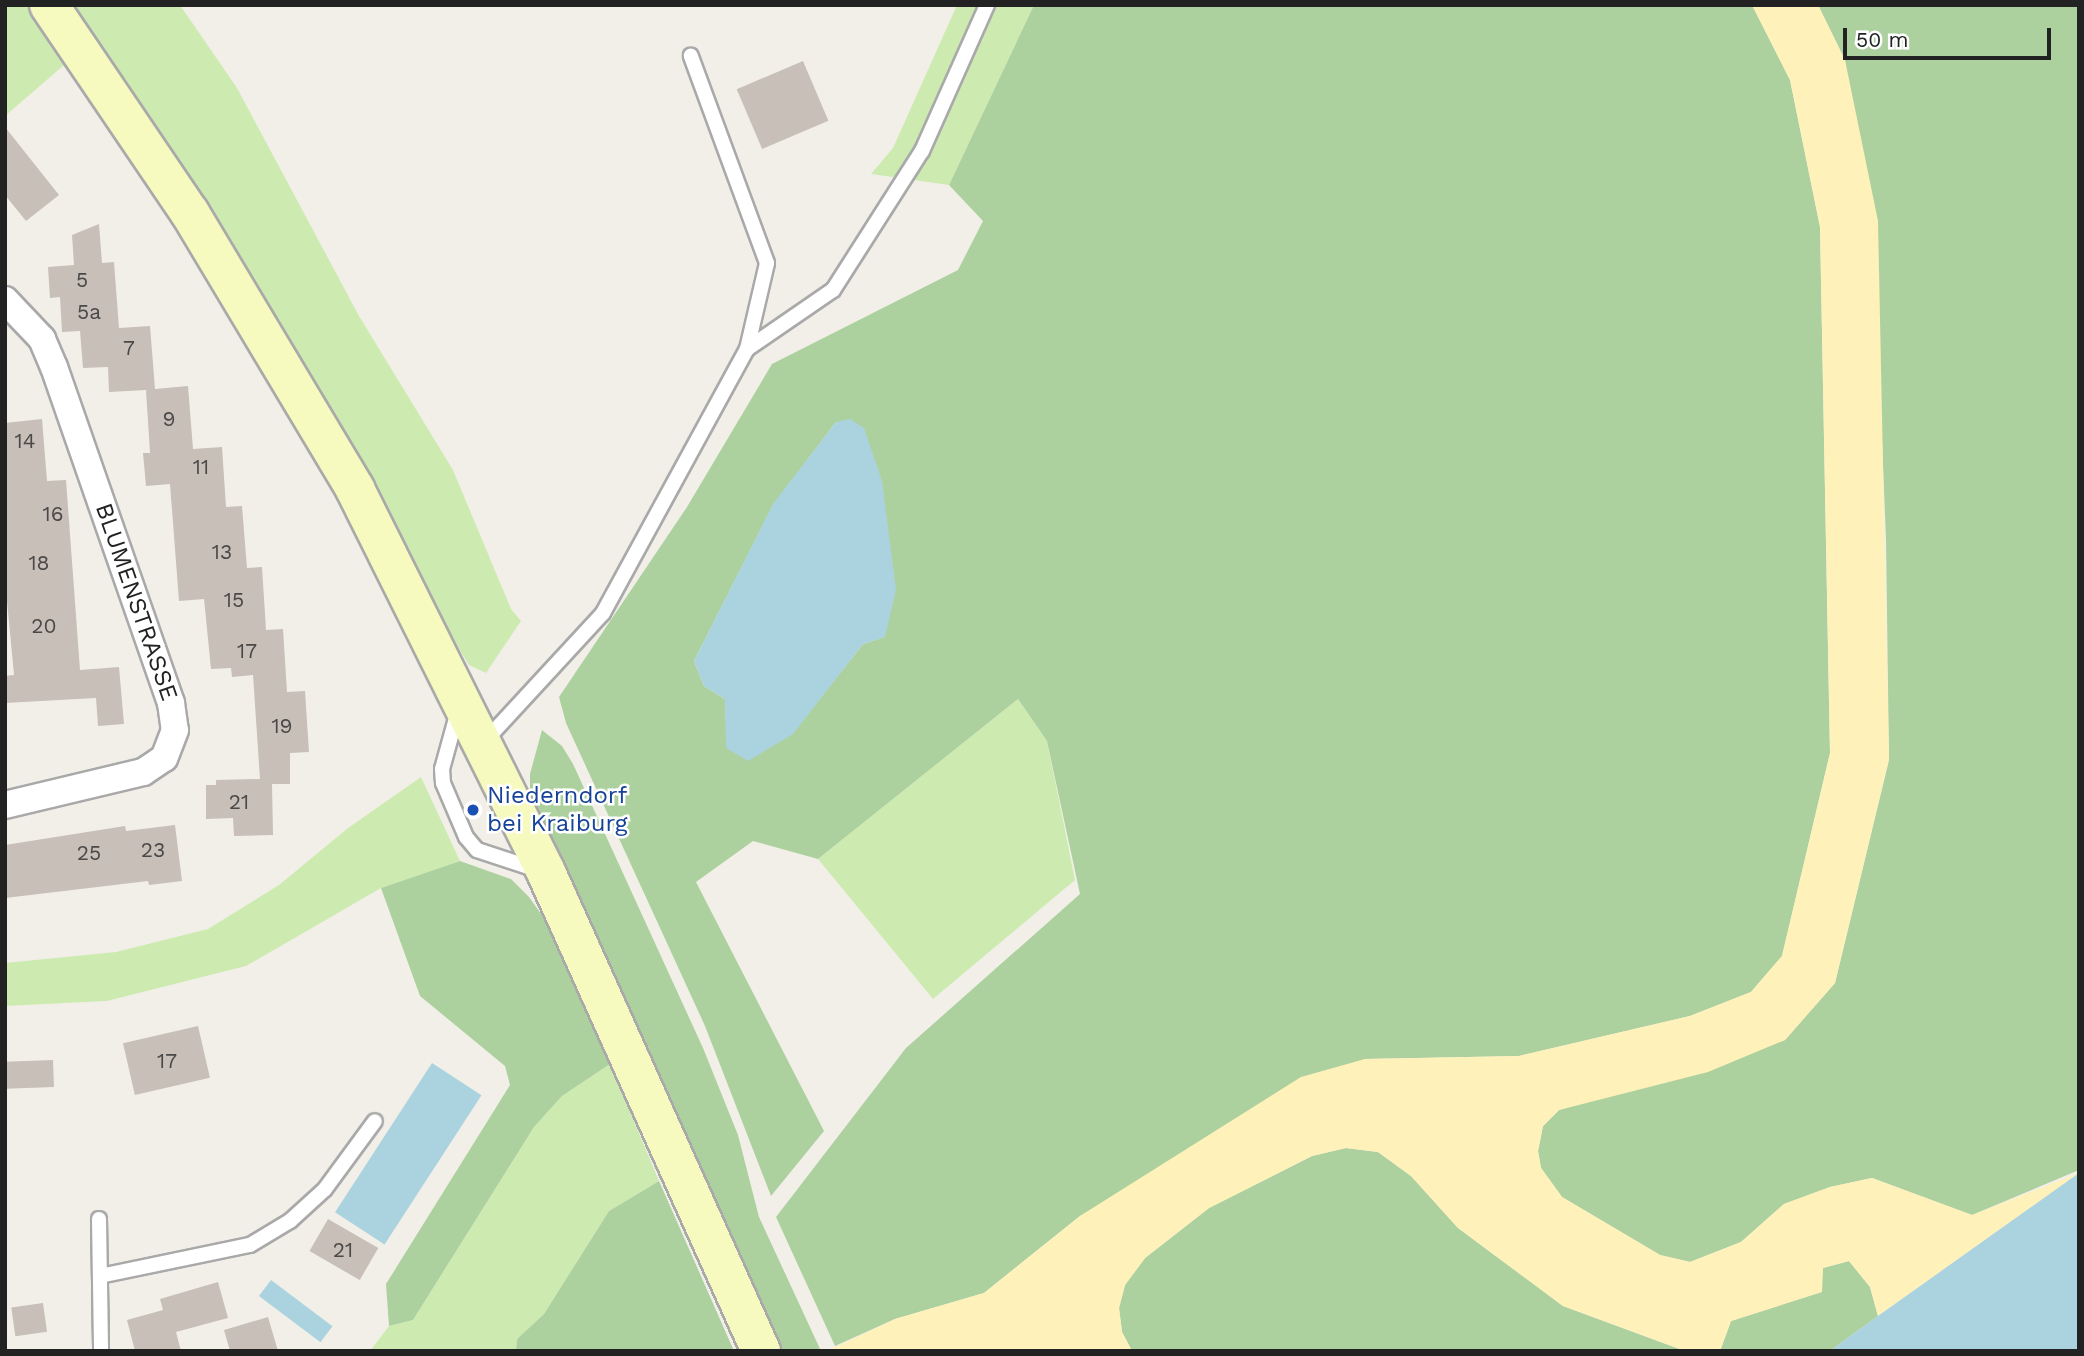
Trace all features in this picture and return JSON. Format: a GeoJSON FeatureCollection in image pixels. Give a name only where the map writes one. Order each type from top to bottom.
{"type":"FeatureCollection","features":[{"type":"Feature","properties":{"kind":"main road"},"geometry":{"type":"LineString","coordinates":[[49,5],[103,80],[261,328],[355,489],[484,742],[546,872],[761,1351]]}},
{"type":"Feature","properties":{"kind":"street","name":"BLUMENSTRASSE"},"geometry":{"type":"LineString","coordinates":[[5,300],[41,339],[54,367],[171,703],[175,730],[164,758],[143,772],[5,805]]}},
{"type":"Feature","properties":{"kind":"lane"},"geometry":{"type":"LineString","coordinates":[[747,349],[833,290],[922,150],[987,5]]}},
{"type":"Feature","properties":{"kind":"lane"},"geometry":{"type":"LineString","coordinates":[[484,742],[603,613],[747,349],[767,263],[691,56]]}},
{"type":"Feature","properties":{"kind":"lane"},"geometry":{"type":"LineString","coordinates":[[462,698],[442,776],[466,837],[477,850],[546,872]]}},
{"type":"Feature","properties":{"kind":"lane"},"geometry":{"type":"LineString","coordinates":[[100,1276],[250,1245],[290,1221],[324,1189],[374,1121]]}},
{"type":"Feature","properties":{"kind":"lane"},"geometry":{"type":"LineString","coordinates":[[99,1219],[101,1351]]}},
{"type":"Feature","properties":{"kind":"green space"},"geometry":{"type":"Polygon","coordinates":[[[5,5],[32,5],[71,59],[5,116],[5,5]]]}},
{"type":"Feature","properties":{"kind":"green space"},"geometry":{"type":"Polygon","coordinates":[[[67,5],[180,5],[237,88],[359,316],[453,470],[511,609],[521,621],[486,673],[469,665],[67,5]]]}},
{"type":"Feature","properties":{"kind":"green space"},"geometry":{"type":"Polygon","coordinates":[[[957,5],[1034,5],[949,185],[871,174],[893,148],[957,5]]]}},
{"type":"Feature","properties":{"kind":"green space"},"geometry":{"type":"Polygon","coordinates":[[[1034,5],[1752,5],[1790,80],[1820,227],[1830,753],[1782,956],[1751,992],[1690,1016],[1519,1056],[1365,1059],[1080,1216],[984,1293],[895,1319],[835,1346],[776,1217],[906,1048],[1080,894],[1047,741],[1018,699],[818,859],[753,841],[696,882],[824,1131],[771,1196],[705,1026],[566,723],[559,697],[687,507],[772,364],[958,270],[983,221],[949,185],[1034,5]],[[836,422],[773,505],[694,661],[704,686],[725,699],[727,748],[792,734],[863,644],[884,637],[836,422]]]}},
{"type":"Feature","properties":{"kind":"green space"},"geometry":{"type":"Polygon","coordinates":[[[1818,5],[2079,5],[2079,1170],[1972,1215],[1872,1178],[1830,1187],[1784,1204],[1741,1242],[1690,1262],[1660,1255],[1562,1197],[1541,1168],[1538,1151],[1543,1126],[1559,1110],[1785,1040],[1835,983],[1889,760],[1886,540],[1880,389],[1845,60],[1818,5]]]}},
{"type":"Feature","properties":{"kind":"green space"},"geometry":{"type":"Polygon","coordinates":[[[1018,699],[1047,741],[1075,880],[933,999],[818,859],[1018,699]]]}},
{"type":"Feature","properties":{"kind":"green space"},"geometry":{"type":"Polygon","coordinates":[[[542,730],[562,746],[573,764],[703,1048],[738,1135],[759,1217],[821,1351],[780,1351],[648,1047],[540,828],[530,801],[530,774],[542,730]]]}},
{"type":"Feature","properties":{"kind":"green space"},"geometry":{"type":"Polygon","coordinates":[[[421,777],[460,861],[381,888],[246,966],[107,1001],[5,1006],[5,963],[116,952],[208,929],[279,885],[348,828],[421,777]]]}},
{"type":"Feature","properties":{"kind":"green space"},"geometry":{"type":"Polygon","coordinates":[[[460,861],[511,879],[529,897],[549,925],[610,1064],[562,1096],[534,1127],[413,1320],[389,1326],[386,1284],[510,1085],[505,1066],[420,996],[381,888],[460,861]]]}},
{"type":"Feature","properties":{"kind":"green space"},"geometry":{"type":"Polygon","coordinates":[[[610,1064],[659,1181],[609,1211],[544,1314],[517,1339],[516,1351],[370,1351],[389,1326],[413,1320],[534,1127],[562,1096],[610,1064]]]}},
{"type":"Feature","properties":{"kind":"green space"},"geometry":{"type":"Polygon","coordinates":[[[1346,1148],[1378,1152],[1411,1176],[1458,1228],[1563,1306],[1685,1351],[1132,1351],[1122,1332],[1119,1308],[1125,1285],[1145,1258],[1209,1208],[1312,1156],[1346,1148]]]}},
{"type":"Feature","properties":{"kind":"green space"},"geometry":{"type":"Polygon","coordinates":[[[659,1181],[734,1351],[516,1351],[517,1339],[544,1314],[609,1211],[659,1181]]]}},
{"type":"Feature","properties":{"kind":"green space"},"geometry":{"type":"Polygon","coordinates":[[[1849,1261],[1870,1287],[1878,1316],[1830,1351],[1720,1351],[1731,1321],[1821,1292],[1823,1268],[1849,1261]]]}},
{"type":"Feature","properties":{"kind":"sand"},"geometry":{"type":"Polygon","coordinates":[[[1752,5],[1818,5],[1845,60],[1878,221],[1889,759],[1835,983],[1785,1040],[1708,1072],[1559,1110],[1543,1126],[1538,1151],[1541,1168],[1562,1197],[1660,1255],[1690,1262],[1741,1242],[1784,1204],[1830,1187],[1872,1178],[1972,1215],[2079,1173],[1878,1316],[1870,1287],[1849,1261],[1823,1268],[1822,1292],[1731,1321],[1720,1351],[1685,1351],[1563,1306],[1458,1228],[1411,1176],[1378,1152],[1346,1148],[1312,1156],[1209,1208],[1145,1258],[1125,1285],[1119,1308],[1122,1332],[1132,1351],[827,1351],[895,1319],[984,1293],[1080,1216],[1301,1077],[1365,1059],[1519,1056],[1690,1016],[1751,992],[1782,956],[1830,753],[1820,227],[1790,80],[1752,5]]]}},
{"type":"Feature","properties":{"kind":"water"},"geometry":{"type":"Polygon","coordinates":[[[850,419],[864,428],[882,481],[896,590],[885,637],[863,644],[793,734],[748,761],[726,748],[725,699],[704,686],[694,661],[773,504],[836,422],[850,419]]]}},
{"type":"Feature","properties":{"kind":"water"},"geometry":{"type":"Polygon","coordinates":[[[432,1063],[481,1095],[385,1244],[335,1212],[432,1063]]]}},
{"type":"Feature","properties":{"kind":"water"},"geometry":{"type":"Polygon","coordinates":[[[2079,1173],[2079,1351],[1830,1351],[1878,1316],[2079,1173]]]}},
{"type":"Feature","properties":{"kind":"water"},"geometry":{"type":"Polygon","coordinates":[[[271,1280],[332,1326],[320,1342],[259,1296],[271,1280]]]}},
{"type":"Feature","properties":{"kind":"building"},"geometry":{"type":"Polygon","coordinates":[[[803,61],[828,121],[762,149],[737,89],[803,61]]]}},
{"type":"Feature","properties":{"kind":"building"},"geometry":{"type":"Polygon","coordinates":[[[5,127],[59,195],[26,221],[5,195],[5,127]]]}},
{"type":"Feature","properties":{"kind":"building"},"geometry":{"type":"Polygon","coordinates":[[[99,224],[102,263],[114,262],[119,328],[150,326],[155,389],[188,386],[193,449],[222,447],[226,507],[242,506],[247,568],[262,567],[266,630],[283,629],[287,692],[305,691],[309,752],[290,753],[290,784],[272,784],[273,835],[234,836],[233,818],[206,819],[206,785],[216,785],[216,780],[260,779],[253,675],[232,677],[231,668],[211,669],[204,599],[179,601],[170,484],[146,486],[143,453],[150,453],[146,390],[109,392],[108,367],[83,368],[80,331],[62,332],[60,297],[50,298],[48,267],[74,265],[72,235],[99,224]]]}},
{"type":"Feature","properties":{"kind":"building"},"geometry":{"type":"Polygon","coordinates":[[[42,419],[47,481],[66,480],[80,670],[119,667],[124,724],[98,726],[96,698],[5,703],[5,676],[14,675],[5,580],[5,423],[42,419]]]}},
{"type":"Feature","properties":{"kind":"building"},"geometry":{"type":"Polygon","coordinates":[[[175,825],[182,881],[149,885],[148,881],[5,898],[5,845],[125,826],[126,831],[175,825]]]}},
{"type":"Feature","properties":{"kind":"building"},"geometry":{"type":"Polygon","coordinates":[[[198,1026],[210,1078],[135,1095],[123,1043],[198,1026]]]}},
{"type":"Feature","properties":{"kind":"building"},"geometry":{"type":"Polygon","coordinates":[[[53,1060],[54,1087],[6,1089],[5,1062],[53,1060]]]}},
{"type":"Feature","properties":{"kind":"building"},"geometry":{"type":"Polygon","coordinates":[[[328,1219],[378,1248],[360,1280],[310,1251],[328,1219]]]}},
{"type":"Feature","properties":{"kind":"building"},"geometry":{"type":"Polygon","coordinates":[[[218,1282],[228,1318],[176,1332],[181,1351],[135,1351],[127,1320],[163,1310],[160,1299],[218,1282]]]}},
{"type":"Feature","properties":{"kind":"building"},"geometry":{"type":"Polygon","coordinates":[[[43,1303],[47,1332],[15,1336],[11,1307],[43,1303]]]}},
{"type":"Feature","properties":{"kind":"building"},"geometry":{"type":"Polygon","coordinates":[[[268,1317],[278,1351],[230,1351],[224,1330],[268,1317]]]}},
{"type":"Feature","properties":{"kind":"place","name":"Niederndorf bei Kraiburg"},"geometry":{"type":"Point","coordinates":[473,810]}}]}
